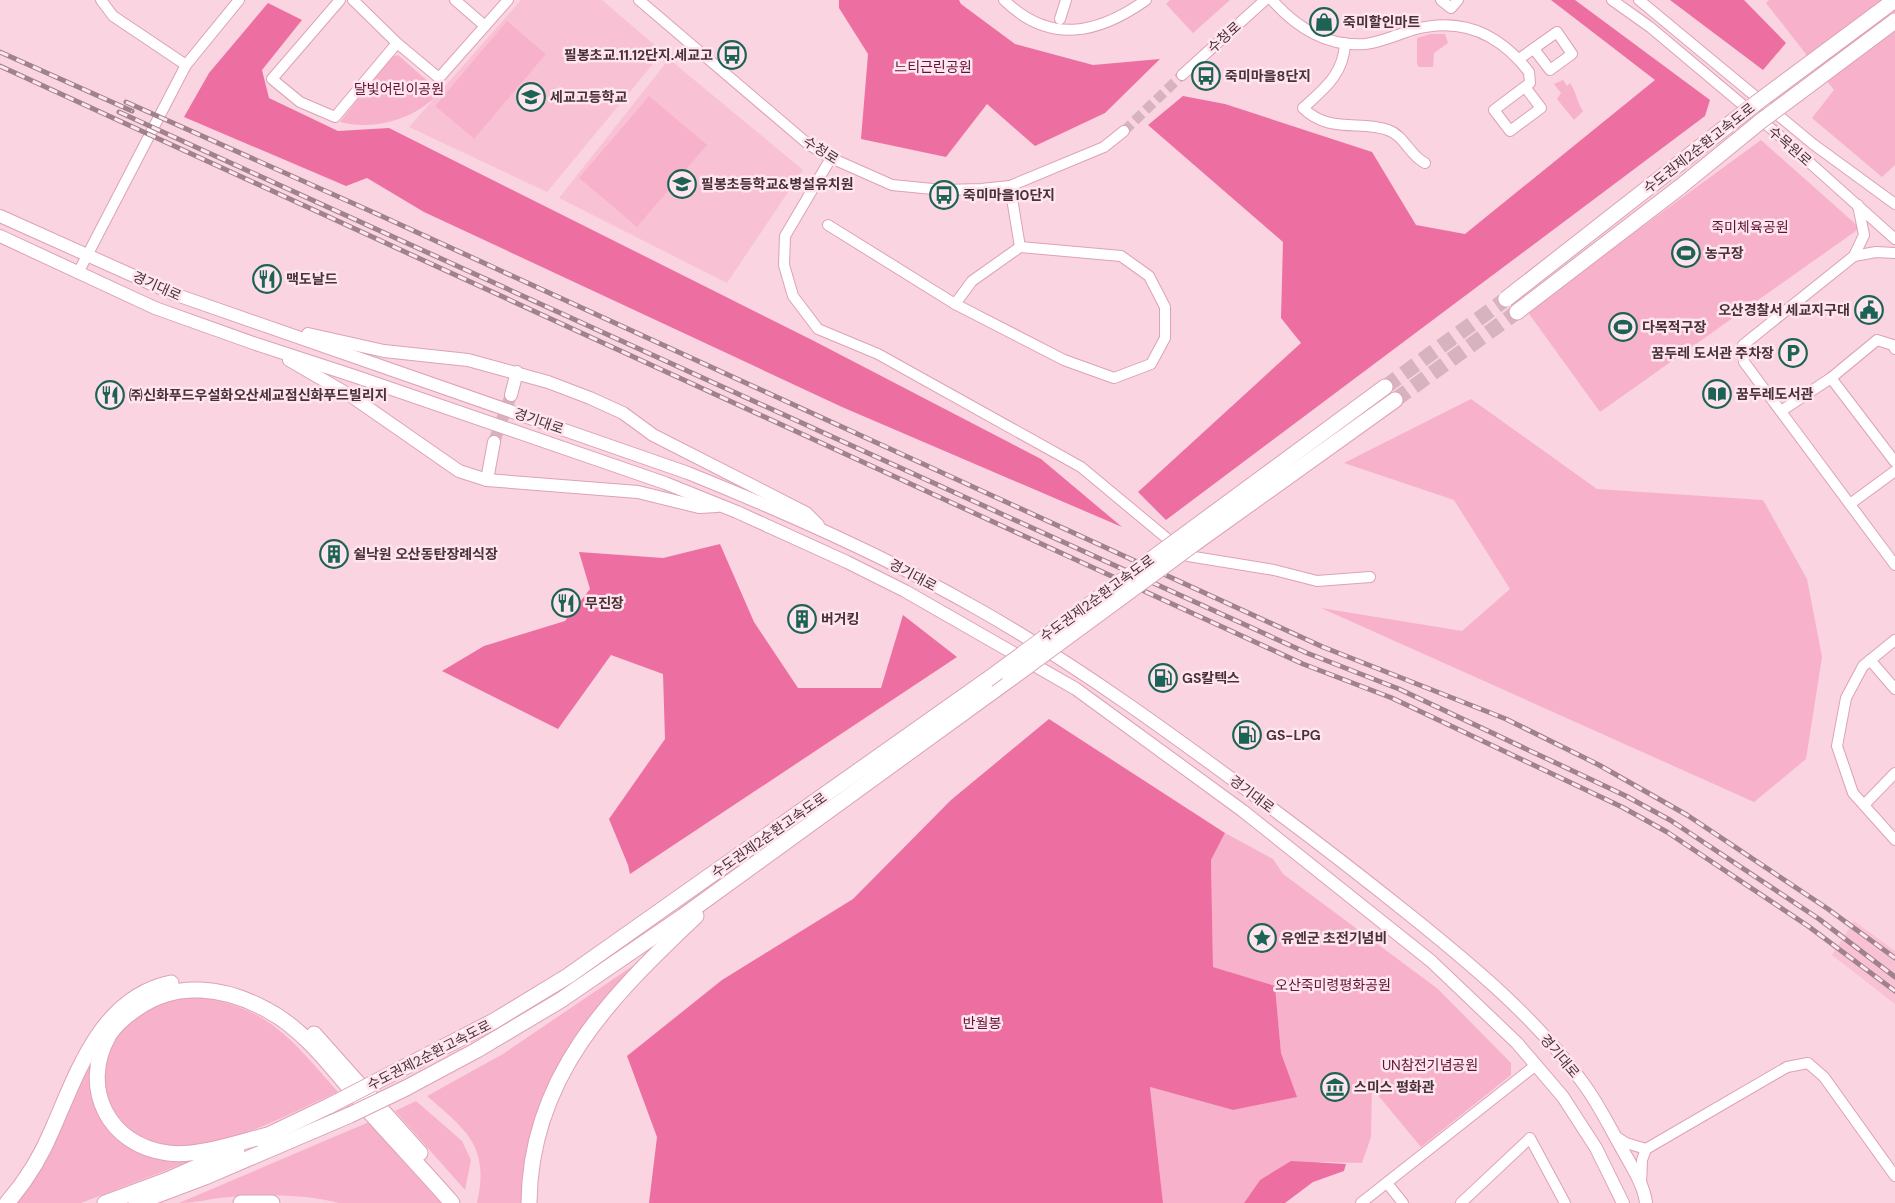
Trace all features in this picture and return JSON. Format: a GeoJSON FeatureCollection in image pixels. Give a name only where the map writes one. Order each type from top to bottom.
{"type":"FeatureCollection","features":[{"type":"Feature","properties":{"kind":"highway","name":"수도권제2순환고속도로"},"geometry":{"type":"LineString","coordinates":[[1506,299],[1759,101],[1895,0]]}},
{"type":"Feature","properties":{"kind":"highway","name":"수도권제2순환고속도로"},"geometry":{"type":"LineString","coordinates":[[1517,312],[1680,187],[1761,121],[1895,21]]}},
{"type":"Feature","properties":{"kind":"highway","name":"수도권제2순환고속도로"},"geometry":{"type":"LineString","coordinates":[[136,1203],[205,1177],[350,1115],[477,1050],[561,1000],[682,917],[1010,679],[1385,387]]}},
{"type":"Feature","properties":{"kind":"highway","name":"수도권제2순환고속도로"},"geometry":{"type":"LineString","coordinates":[[105,1203],[168,1180],[331,1105],[494,1022],[568,976],[1194,535],[1395,400]]}},
{"type":"Feature","properties":{"kind":"highway"},"geometry":{"type":"LineString","coordinates":[[529,1203],[529,1174],[545,1108],[560,1075],[605,1007],[655,955],[708,905],[812,827],[854,791]]}},
{"type":"Feature","properties":{"kind":"highway"},"geometry":{"type":"LineString","coordinates":[[7,1203],[28,1177],[43,1149],[83,1060],[111,1018],[144,991],[183,980],[209,981],[235,986],[275,1003],[316,1036],[464,1203]]}},
{"type":"Feature","properties":{"kind":"highway"},"geometry":{"type":"LineString","coordinates":[[268,1135],[194,1152],[178,1153],[151,1150],[134,1143],[111,1123],[103,1107],[97,1086],[97,1072],[109,1035],[124,1018],[143,1004],[166,993],[188,989],[208,990],[249,1000],[270,1011],[305,1038],[452,1203]]}},
{"type":"Feature","properties":{"kind":"highway"},"geometry":{"type":"LineString","coordinates":[[241,1203],[272,1203]]}},
{"type":"Feature","properties":{"kind":"main road","name":"경기대로"},"geometry":{"type":"LineString","coordinates":[[0,216],[174,294],[350,357],[688,473],[858,546],[978,608],[1102,684],[1332,853],[1454,951],[1534,1024],[1583,1083],[1647,1196]]}},
{"type":"Feature","properties":{"kind":"main road","name":"경기대로"},"geometry":{"type":"LineString","coordinates":[[0,236],[155,308],[665,483],[722,506],[847,562],[905,591],[1076,689],[1243,811],[1431,961],[1517,1043],[1563,1097],[1596,1148],[1623,1203]]}},
{"type":"Feature","properties":{"kind":"main road"},"geometry":{"type":"LineString","coordinates":[[278,330],[303,332],[384,350],[468,360],[517,372],[590,398],[623,413],[652,435],[806,513],[823,530]]}},
{"type":"Feature","properties":{"kind":"main road"},"geometry":{"type":"LineString","coordinates":[[270,349],[351,396],[451,466],[487,480],[638,492],[699,506],[722,506]]}},
{"type":"Feature","properties":{"kind":"main road"},"geometry":{"type":"LineString","coordinates":[[511,395],[517,372]]}},
{"type":"Feature","properties":{"kind":"main road"},"geometry":{"type":"LineString","coordinates":[[487,480],[494,442]]}},
{"type":"Feature","properties":{"kind":"street"},"geometry":{"type":"LineString","coordinates":[[101,0],[113,16],[186,65]]}},
{"type":"Feature","properties":{"kind":"street"},"geometry":{"type":"LineString","coordinates":[[78,273],[186,65],[239,0]]}},
{"type":"Feature","properties":{"kind":"street"},"geometry":{"type":"LineString","coordinates":[[340,0],[272,79],[300,102],[335,117],[398,43]]}},
{"type":"Feature","properties":{"kind":"street"},"geometry":{"type":"LineString","coordinates":[[353,0],[398,43],[439,78],[508,0]]}},
{"type":"Feature","properties":{"kind":"street"},"geometry":{"type":"LineString","coordinates":[[455,0],[485,26]]}},
{"type":"Feature","properties":{"kind":"street","name":"수청로"},"geometry":{"type":"LineString","coordinates":[[639,0],[808,144],[831,158],[892,185],[943,190],[1010,186],[1104,147],[1124,131]]}},
{"type":"Feature","properties":{"kind":"street"},"geometry":{"type":"LineString","coordinates":[[1004,0],[1015,11],[1044,27],[1076,31],[1122,17],[1146,0]]}},
{"type":"Feature","properties":{"kind":"street"},"geometry":{"type":"LineString","coordinates":[[1060,19],[1066,0]]}},
{"type":"Feature","properties":{"kind":"street"},"geometry":{"type":"LineString","coordinates":[[1266,0],[1304,29],[1326,39],[1345,43],[1364,44],[1380,42],[1423,27],[1449,25],[1485,34],[1509,48],[1529,72],[1530,83],[1494,110],[1510,131],[1541,108],[1525,87]]}},
{"type":"Feature","properties":{"kind":"street","name":"수청로"},"geometry":{"type":"LineString","coordinates":[[1182,75],[1266,0]]}},
{"type":"Feature","properties":{"kind":"street"},"geometry":{"type":"LineString","coordinates":[[1441,0],[1454,4],[1449,25]]}},
{"type":"Feature","properties":{"kind":"street","name":"수목원로"},"geometry":{"type":"LineString","coordinates":[[1612,0],[1650,27],[1858,205],[1895,239]]}},
{"type":"Feature","properties":{"kind":"street","name":"수목원로"},"geometry":{"type":"LineString","coordinates":[[1639,0],[1813,144],[1895,204]]}},
{"type":"Feature","properties":{"kind":"street"},"geometry":{"type":"LineString","coordinates":[[1345,43],[1344,59],[1337,75],[1303,108],[1328,122],[1350,127],[1387,130],[1401,138],[1416,159],[1425,163]]}},
{"type":"Feature","properties":{"kind":"street"},"geometry":{"type":"LineString","coordinates":[[1519,59],[1534,49]]}},
{"type":"Feature","properties":{"kind":"street"},"geometry":{"type":"LineString","coordinates":[[831,158],[785,236],[784,265],[794,296],[818,329],[878,354],[1081,467],[1165,540],[1188,556],[1274,570],[1318,581],[1370,577]]}},
{"type":"Feature","properties":{"kind":"street"},"geometry":{"type":"LineString","coordinates":[[1010,186],[1020,247]]}},
{"type":"Feature","properties":{"kind":"street"},"geometry":{"type":"LineString","coordinates":[[1858,205],[1864,235],[1854,256],[1743,345],[1744,362],[1850,504],[1892,554],[1895,565]]}},
{"type":"Feature","properties":{"kind":"street"},"geometry":{"type":"LineString","coordinates":[[828,225],[955,304],[1064,360],[1114,378],[1151,364],[1165,338],[1165,307],[1149,276],[1121,256],[1020,247],[972,281],[955,304]]}},
{"type":"Feature","properties":{"kind":"street"},"geometry":{"type":"LineString","coordinates":[[1854,256],[1876,252],[1895,253]]}},
{"type":"Feature","properties":{"kind":"street"},"geometry":{"type":"LineString","coordinates":[[1781,411],[1831,378],[1877,340],[1892,345],[1895,349]]}},
{"type":"Feature","properties":{"kind":"street"},"geometry":{"type":"LineString","coordinates":[[1831,378],[1895,462]]}},
{"type":"Feature","properties":{"kind":"street"},"geometry":{"type":"LineString","coordinates":[[1850,504],[1895,471]]}},
{"type":"Feature","properties":{"kind":"street"},"geometry":{"type":"LineString","coordinates":[[1895,640],[1863,666],[1846,698],[1838,746],[1853,792],[1895,840]]}},
{"type":"Feature","properties":{"kind":"street"},"geometry":{"type":"LineString","coordinates":[[1870,660],[1895,689]]}},
{"type":"Feature","properties":{"kind":"street"},"geometry":{"type":"LineString","coordinates":[[1864,805],[1895,773]]}},
{"type":"Feature","properties":{"kind":"street"},"geometry":{"type":"LineString","coordinates":[[1647,1196],[1642,1160],[1646,1149],[1787,1068],[1808,1063],[1817,1068],[1824,1077],[1895,1176]]}},
{"type":"Feature","properties":{"kind":"street"},"geometry":{"type":"LineString","coordinates":[[1361,1203],[1536,1065]]}},
{"type":"Feature","properties":{"kind":"street"},"geometry":{"type":"LineString","coordinates":[[1614,1135],[1626,1143],[1646,1149]]}},
{"type":"Feature","properties":{"kind":"street"},"geometry":{"type":"LineString","coordinates":[[1461,1203],[1530,1138],[1565,1203]]}},
{"type":"Feature","properties":{"kind":"street"},"geometry":{"type":"LineString","coordinates":[[1387,1183],[1403,1203]]}},
{"type":"Feature","properties":{"kind":"shaded area","name":"세교고등학교"},"geometry":{"type":"Polygon","coordinates":[[[521,0],[602,0],[663,52],[547,192],[409,127],[521,0]]]}},
{"type":"Feature","properties":{"kind":"shaded area","name":"필봉초등학교&병설유치원"},"geometry":{"type":"Polygon","coordinates":[[[669,59],[803,170],[727,283],[559,198],[669,59]]]}},
{"type":"Feature","properties":{"kind":"shaded area"},"geometry":{"type":"Polygon","coordinates":[[[1854,921],[1895,951],[1895,1004],[1832,955],[1854,921]]]}},
{"type":"Feature","properties":{"kind":"green space","name":"느티근린공원"},"geometry":{"type":"Polygon","coordinates":[[[839,0],[959,0],[961,4],[1015,44],[1093,65],[1160,59],[1105,113],[1035,146],[987,104],[946,157],[861,139],[868,54],[839,8],[839,0]]]}},
{"type":"Feature","properties":{"kind":"green space"},"geometry":{"type":"Polygon","coordinates":[[[1170,0],[1230,0],[1193,33],[1166,4],[1170,0]]]}},
{"type":"Feature","properties":{"kind":"green space"},"geometry":{"type":"Polygon","coordinates":[[[1551,0],[1575,0],[1710,100],[1705,116],[1166,520],[1138,492],[1301,343],[1281,318],[1283,242],[1148,125],[1183,96],[1225,104],[1372,152],[1416,225],[1465,234],[1655,80],[1551,0]]]}},
{"type":"Feature","properties":{"kind":"green space"},"geometry":{"type":"Polygon","coordinates":[[[1670,0],[1744,0],[1786,43],[1763,70],[1670,0]]]}},
{"type":"Feature","properties":{"kind":"green space"},"geometry":{"type":"Polygon","coordinates":[[[1769,0],[1895,0],[1895,165],[1882,177],[1812,118],[1834,90],[1766,3],[1769,0]]]}},
{"type":"Feature","properties":{"kind":"green space"},"geometry":{"type":"Polygon","coordinates":[[[268,3],[302,20],[262,70],[269,98],[338,131],[389,128],[814,341],[1041,459],[1122,527],[842,407],[424,212],[367,178],[346,186],[184,117],[209,73],[268,3]]]}},
{"type":"Feature","properties":{"kind":"green space"},"geometry":{"type":"Polygon","coordinates":[[[507,21],[546,54],[474,139],[435,106],[507,21]]]}},
{"type":"Feature","properties":{"kind":"green space"},"geometry":{"type":"Polygon","coordinates":[[[1430,34],[1445,34],[1448,43],[1434,53],[1433,67],[1419,67],[1417,64],[1417,38],[1430,34]]]}},
{"type":"Feature","properties":{"kind":"green space","name":"달빛어린이공원"},"geometry":{"type":"Polygon","coordinates":[[[398,55],[440,92],[407,116],[381,124],[367,125],[340,122],[391,57],[398,55]]]}},
{"type":"Feature","properties":{"kind":"green space"},"geometry":{"type":"Polygon","coordinates":[[[1563,80],[1567,86],[1570,83],[1583,111],[1574,120],[1557,99],[1561,93],[1554,84],[1563,80]]]}},
{"type":"Feature","properties":{"kind":"green space"},"geometry":{"type":"Polygon","coordinates":[[[649,96],[707,145],[637,227],[579,178],[649,96]]]}},
{"type":"Feature","properties":{"kind":"green space","name":"죽미체육공원"},"geometry":{"type":"Polygon","coordinates":[[[1761,140],[1860,228],[1600,412],[1527,311],[1761,140]]]}},
{"type":"Feature","properties":{"kind":"green space"},"geometry":{"type":"Polygon","coordinates":[[[1471,399],[1597,489],[1763,500],[1807,579],[1822,657],[1806,759],[1754,802],[1321,608],[1462,631],[1510,589],[1454,500],[1344,463],[1471,399]]]}},
{"type":"Feature","properties":{"kind":"green space"},"geometry":{"type":"Polygon","coordinates":[[[720,544],[754,622],[798,688],[881,688],[903,615],[957,657],[630,874],[609,819],[665,739],[663,674],[611,655],[558,729],[442,671],[484,646],[565,621],[590,589],[579,552],[663,558],[720,544]]]}},
{"type":"Feature","properties":{"kind":"green space","name":"반월봉"},"geometry":{"type":"Polygon","coordinates":[[[1049,719],[1225,833],[1211,860],[1213,967],[1275,986],[1281,1053],[1297,1097],[1233,1110],[1150,1087],[1163,1203],[649,1203],[657,1137],[627,1056],[722,980],[853,899],[951,800],[1049,719]]]}},
{"type":"Feature","properties":{"kind":"green space","name":"오산죽미령평화공원"},"geometry":{"type":"Polygon","coordinates":[[[1225,833],[1273,859],[1283,874],[1438,989],[1511,1063],[1511,1075],[1421,1147],[1372,1088],[1371,1137],[1362,1163],[1321,1162],[1260,1180],[1244,1203],[1163,1203],[1150,1087],[1233,1110],[1296,1096],[1281,1053],[1275,987],[1213,967],[1211,860],[1225,833]]]}},
{"type":"Feature","properties":{"kind":"green space"},"geometry":{"type":"Polygon","coordinates":[[[634,965],[607,995],[575,1039],[526,1163],[523,1181],[524,1203],[477,1203],[480,1167],[472,1141],[453,1119],[427,1096],[503,1054],[634,965]]]}},
{"type":"Feature","properties":{"kind":"green space"},"geometry":{"type":"Polygon","coordinates":[[[197,997],[243,1008],[261,1018],[292,1042],[338,1092],[261,1127],[221,1141],[201,1145],[167,1146],[145,1139],[129,1130],[116,1117],[108,1102],[104,1085],[104,1068],[109,1051],[117,1035],[130,1021],[155,1006],[180,998],[197,997]]]}},
{"type":"Feature","properties":{"kind":"green space"},"geometry":{"type":"Polygon","coordinates":[[[98,1046],[93,1068],[115,1135],[193,1160],[81,1203],[15,1203],[98,1046]]]}},
{"type":"Feature","properties":{"kind":"green space"},"geometry":{"type":"Polygon","coordinates":[[[416,1101],[462,1141],[471,1160],[465,1190],[395,1111],[416,1101]]]}},
{"type":"Feature","properties":{"kind":"green space"},"geometry":{"type":"Polygon","coordinates":[[[369,1122],[442,1203],[339,1203],[299,1196],[271,1195],[179,1203],[369,1122]]]}},
{"type":"Feature","properties":{"kind":"green space"},"geometry":{"type":"Polygon","coordinates":[[[1291,1161],[1346,1164],[1344,1171],[1313,1182],[1285,1203],[1244,1203],[1260,1180],[1291,1161]]]}},
{"type":"Feature","properties":{"kind":"tunnel"},"geometry":{"type":"LineString","coordinates":[[1124,131],[1182,75]]}},
{"type":"Feature","properties":{"kind":"tunnel"},"geometry":{"type":"LineString","coordinates":[[1385,387],[1506,299]]}},
{"type":"Feature","properties":{"kind":"tunnel"},"geometry":{"type":"LineString","coordinates":[[1395,400],[1517,312]]}},
{"type":"Feature","properties":{"kind":"tunnel"},"geometry":{"type":"LineString","coordinates":[[494,442],[511,395]]}},
{"type":"Feature","properties":{"kind":"railway"},"geometry":{"type":"LineString","coordinates":[[0,52],[132,111]]}},
{"type":"Feature","properties":{"kind":"railway"},"geometry":{"type":"LineString","coordinates":[[0,66],[1303,664],[1392,698],[1622,807],[1667,832],[1808,926],[1895,991]]}},
{"type":"Feature","properties":{"kind":"railway"},"geometry":{"type":"LineString","coordinates":[[126,102],[377,214],[1323,647],[1506,719],[1599,765],[1687,815],[1828,909],[1895,958]]}},
{"type":"Feature","properties":{"kind":"railway"},"geometry":{"type":"LineString","coordinates":[[119,112],[1307,653],[1399,689],[1626,796],[1670,820],[1819,919],[1895,977]]}},
{"type":"Feature","properties":{"kind":"place","name":"죽미할인마트"},"geometry":{"type":"Point","coordinates":[1324,22]}},
{"type":"Feature","properties":{"kind":"place","name":"필봉초교.11.12단지.세교고"},"geometry":{"type":"Point","coordinates":[732,55]}},
{"type":"Feature","properties":{"kind":"place","name":"죽미마을8단지"},"geometry":{"type":"Point","coordinates":[1206,76]}},
{"type":"Feature","properties":{"kind":"place","name":"세교고등학교"},"geometry":{"type":"Point","coordinates":[531,97]}},
{"type":"Feature","properties":{"kind":"place","name":"필봉초등학교&병설유치원"},"geometry":{"type":"Point","coordinates":[682,184]}},
{"type":"Feature","properties":{"kind":"place","name":"죽미마을10단지"},"geometry":{"type":"Point","coordinates":[944,195]}},
{"type":"Feature","properties":{"kind":"place","name":"농구장"},"geometry":{"type":"Point","coordinates":[1686,253]}},
{"type":"Feature","properties":{"kind":"place","name":"맥도날드"},"geometry":{"type":"Point","coordinates":[267,279]}},
{"type":"Feature","properties":{"kind":"place","name":"오산경찰서 세교지구대"},"geometry":{"type":"Point","coordinates":[1869,310]}},
{"type":"Feature","properties":{"kind":"place","name":"다목적구장"},"geometry":{"type":"Point","coordinates":[1623,327]}},
{"type":"Feature","properties":{"kind":"place","name":"꿈두레 도서관 주차장"},"geometry":{"type":"Point","coordinates":[1793,353]}},
{"type":"Feature","properties":{"kind":"place","name":"꿈두레도서관"},"geometry":{"type":"Point","coordinates":[1717,394]}},
{"type":"Feature","properties":{"kind":"place","name":"㈜신화푸드우설화오산세교점신화푸드빌리지"},"geometry":{"type":"Point","coordinates":[110,395]}},
{"type":"Feature","properties":{"kind":"place","name":"쉴낙원 오산동탄장례식장"},"geometry":{"type":"Point","coordinates":[334,554]}},
{"type":"Feature","properties":{"kind":"place","name":"무진장"},"geometry":{"type":"Point","coordinates":[566,603]}},
{"type":"Feature","properties":{"kind":"place","name":"버거킹"},"geometry":{"type":"Point","coordinates":[802,619]}},
{"type":"Feature","properties":{"kind":"place","name":"GS칼텍스"},"geometry":{"type":"Point","coordinates":[1163,678]}},
{"type":"Feature","properties":{"kind":"place","name":"GS-LPG"},"geometry":{"type":"Point","coordinates":[1247,735]}},
{"type":"Feature","properties":{"kind":"place","name":"유엔군 초전기념비"},"geometry":{"type":"Point","coordinates":[1262,938]}},
{"type":"Feature","properties":{"kind":"place","name":"스미스 평화관"},"geometry":{"type":"Point","coordinates":[1335,1087]}},
{"type":"Feature","properties":{"kind":"park label","name":"UN참전기념공원"},"geometry":{"type":"Point","coordinates":[1430,1065]}}]}
